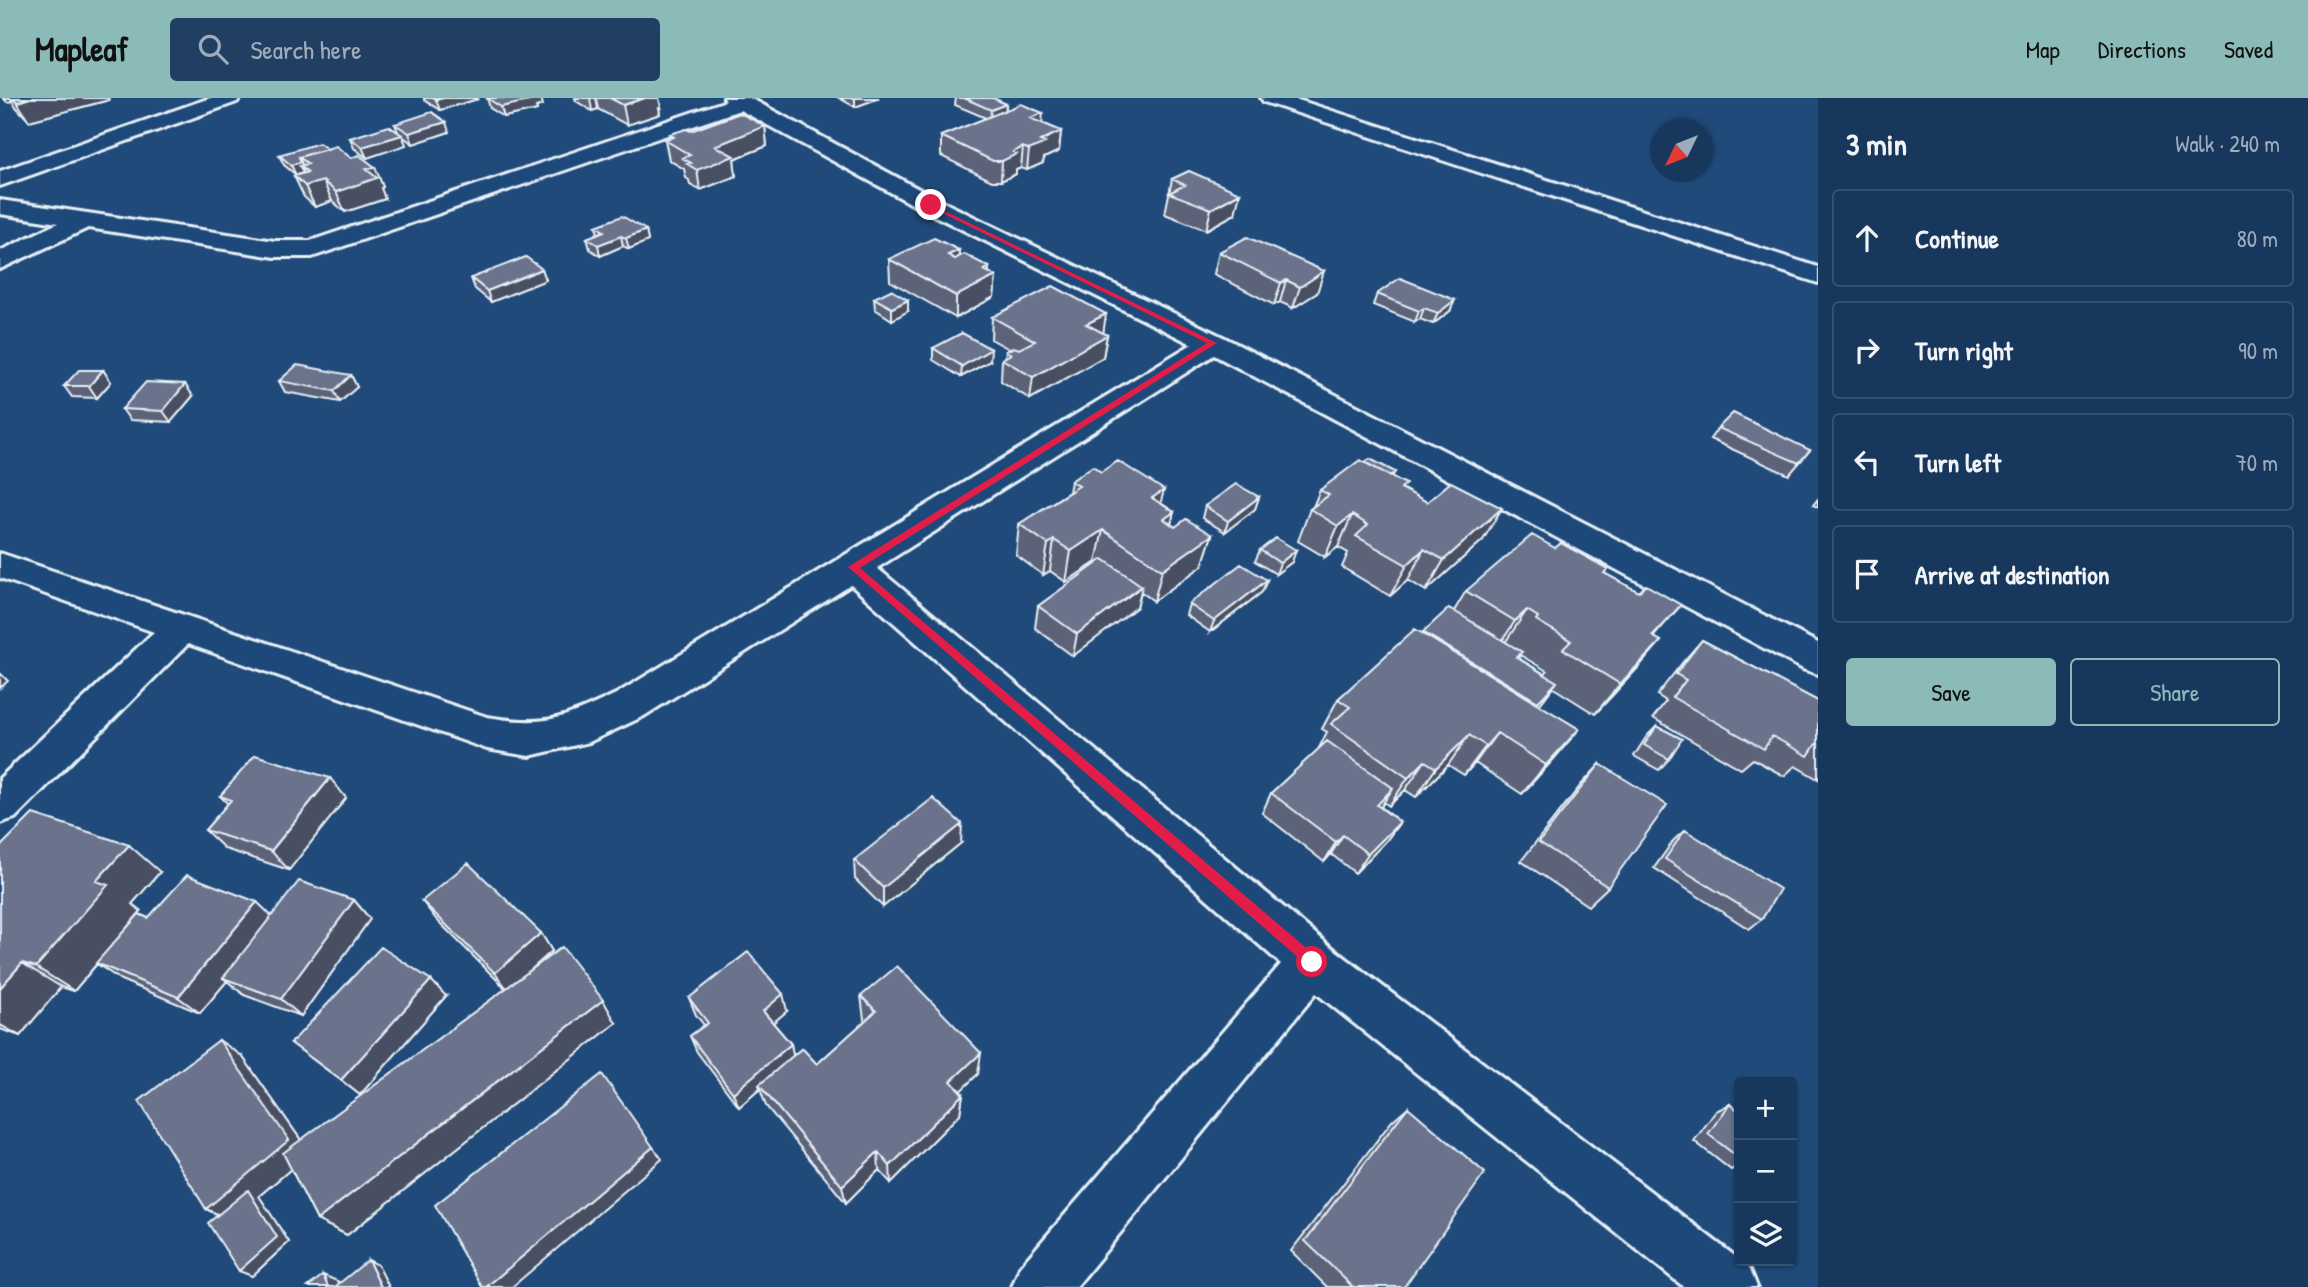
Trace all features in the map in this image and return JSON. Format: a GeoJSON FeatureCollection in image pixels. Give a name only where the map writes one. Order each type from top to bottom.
{"type":"FeatureCollection","features":[{"type":"Feature","properties":{"kind":"street"},"geometry":{"type":"LineString","coordinates":[[0,179],[230,98]]}},
{"type":"Feature","properties":{"kind":"street"},"geometry":{"type":"LineString","coordinates":[[1271,98],[1818,275]]}},
{"type":"Feature","properties":{"kind":"street"},"geometry":{"type":"LineString","coordinates":[[0,207],[80,222],[286,250],[312,248],[738,100],[931,205],[1213,343],[1818,660]]}},
{"type":"Feature","properties":{"kind":"street"},"geometry":{"type":"LineString","coordinates":[[0,261],[80,222]]}},
{"type":"Feature","properties":{"kind":"street"},"geometry":{"type":"LineString","coordinates":[[0,565],[487,733],[529,740],[575,731],[630,705],[1213,343]]}},
{"type":"Feature","properties":{"kind":"street"},"geometry":{"type":"LineString","coordinates":[[853,567],[1312,962],[1729,1287]]}},
{"type":"Feature","properties":{"kind":"street"},"geometry":{"type":"LineString","coordinates":[[0,805],[183,626]]}},
{"type":"Feature","properties":{"kind":"street"},"geometry":{"type":"LineString","coordinates":[[1040,1287],[1312,962]]}},
{"type":"Feature","properties":{"kind":"building"},"geometry":{"type":"Polygon","coordinates":[[[13,98],[30,98],[17,102],[13,98]]]}},
{"type":"Feature","properties":{"kind":"building"},"geometry":{"type":"Polygon","coordinates":[[[487,98],[531,98],[534,100],[501,107],[487,98]]]}},
{"type":"Feature","properties":{"kind":"building"},"geometry":{"type":"Polygon","coordinates":[[[610,98],[645,98],[623,105],[610,98]]]}},
{"type":"Feature","properties":{"kind":"building"},"geometry":{"type":"Polygon","coordinates":[[[964,98],[993,98],[1006,104],[991,110],[964,98]]]}},
{"type":"Feature","properties":{"kind":"building"},"geometry":{"type":"Polygon","coordinates":[[[1021,104],[1043,113],[1030,118],[1061,131],[1040,141],[1045,143],[1029,150],[1023,147],[1013,152],[1017,154],[1002,161],[993,161],[941,136],[1021,104]]]}},
{"type":"Feature","properties":{"kind":"building"},"geometry":{"type":"Polygon","coordinates":[[[432,112],[446,122],[409,133],[395,124],[432,112]]]}},
{"type":"Feature","properties":{"kind":"building"},"geometry":{"type":"Polygon","coordinates":[[[740,113],[765,126],[715,146],[734,156],[697,170],[682,158],[690,155],[665,140],[674,137],[670,134],[686,129],[691,131],[740,113]]]}},
{"type":"Feature","properties":{"kind":"building"},"geometry":{"type":"Polygon","coordinates":[[[389,126],[402,135],[362,147],[350,138],[389,126]]]}},
{"type":"Feature","properties":{"kind":"building"},"geometry":{"type":"Polygon","coordinates":[[[319,143],[327,149],[299,157],[301,162],[291,165],[279,155],[319,143]]]}},
{"type":"Feature","properties":{"kind":"building"},"geometry":{"type":"Polygon","coordinates":[[[336,146],[351,158],[359,155],[375,167],[366,169],[377,178],[336,192],[323,181],[305,186],[294,176],[308,172],[300,166],[308,164],[299,157],[336,146]]]}},
{"type":"Feature","properties":{"kind":"building"},"geometry":{"type":"Polygon","coordinates":[[[1189,171],[1240,193],[1211,209],[1169,193],[1185,185],[1172,179],[1189,171]]]}},
{"type":"Feature","properties":{"kind":"building"},"geometry":{"type":"Polygon","coordinates":[[[622,216],[646,230],[598,245],[587,238],[604,231],[596,226],[622,216]]]}},
{"type":"Feature","properties":{"kind":"building"},"geometry":{"type":"Polygon","coordinates":[[[1247,237],[1324,271],[1300,287],[1286,280],[1281,283],[1219,252],[1247,237]]]}},
{"type":"Feature","properties":{"kind":"building"},"geometry":{"type":"Polygon","coordinates":[[[934,238],[959,250],[948,255],[955,259],[964,254],[989,267],[984,270],[996,276],[956,296],[889,259],[934,238]]]}},
{"type":"Feature","properties":{"kind":"building"},"geometry":{"type":"Polygon","coordinates":[[[526,257],[542,269],[487,291],[471,278],[526,257]]]}},
{"type":"Feature","properties":{"kind":"building"},"geometry":{"type":"Polygon","coordinates":[[[1400,278],[1455,300],[1438,313],[1424,308],[1419,311],[1377,294],[1400,278]]]}},
{"type":"Feature","properties":{"kind":"building"},"geometry":{"type":"Polygon","coordinates":[[[1053,286],[1106,314],[1086,324],[1107,335],[1033,377],[1002,359],[1011,354],[1006,351],[1014,347],[1019,349],[1035,341],[992,317],[1053,286]]]}},
{"type":"Feature","properties":{"kind":"building"},"geometry":{"type":"Polygon","coordinates":[[[891,290],[908,300],[892,308],[874,298],[891,290]]]}},
{"type":"Feature","properties":{"kind":"building"},"geometry":{"type":"Polygon","coordinates":[[[962,333],[991,349],[962,366],[933,348],[962,333]]]}},
{"type":"Feature","properties":{"kind":"building"},"geometry":{"type":"Polygon","coordinates":[[[297,365],[351,375],[334,391],[279,381],[297,365]]]}},
{"type":"Feature","properties":{"kind":"building"},"geometry":{"type":"Polygon","coordinates":[[[79,370],[103,370],[89,386],[64,386],[79,370]]]}},
{"type":"Feature","properties":{"kind":"building"},"geometry":{"type":"Polygon","coordinates":[[[146,382],[185,384],[163,411],[122,409],[146,382]]]}},
{"type":"Feature","properties":{"kind":"building"},"geometry":{"type":"Polygon","coordinates":[[[1733,413],[1810,450],[1799,463],[1718,428],[1733,413]]]}},
{"type":"Feature","properties":{"kind":"building"},"geometry":{"type":"Polygon","coordinates":[[[1370,459],[1395,472],[1390,476],[1365,462],[1370,459]]]}},
{"type":"Feature","properties":{"kind":"building"},"geometry":{"type":"Polygon","coordinates":[[[1360,460],[1406,484],[1401,488],[1427,502],[1451,482],[1502,508],[1444,560],[1424,549],[1407,565],[1356,536],[1368,525],[1352,515],[1338,526],[1310,509],[1329,495],[1320,490],[1360,460]]]}},
{"type":"Feature","properties":{"kind":"building"},"geometry":{"type":"Polygon","coordinates":[[[1118,461],[1164,490],[1152,498],[1174,512],[1164,519],[1175,527],[1186,519],[1212,535],[1162,570],[1103,530],[1071,551],[1054,540],[1048,544],[1019,524],[1079,486],[1071,481],[1093,466],[1101,472],[1118,461]]]}},
{"type":"Feature","properties":{"kind":"building"},"geometry":{"type":"Polygon","coordinates":[[[1236,484],[1259,497],[1228,521],[1205,506],[1236,484]]]}},
{"type":"Feature","properties":{"kind":"building"},"geometry":{"type":"Polygon","coordinates":[[[1532,535],[1555,548],[1561,543],[1608,569],[1604,573],[1639,592],[1646,585],[1681,605],[1652,636],[1661,641],[1620,684],[1563,649],[1571,641],[1536,620],[1538,617],[1527,610],[1515,621],[1466,591],[1532,535]]]}},
{"type":"Feature","properties":{"kind":"building"},"geometry":{"type":"Polygon","coordinates":[[[1276,538],[1296,550],[1280,563],[1260,550],[1276,538]]]}},
{"type":"Feature","properties":{"kind":"building"},"geometry":{"type":"Polygon","coordinates":[[[1103,559],[1142,586],[1077,634],[1038,606],[1103,559]]]}},
{"type":"Feature","properties":{"kind":"building"},"geometry":{"type":"Polygon","coordinates":[[[1241,564],[1267,580],[1214,621],[1189,604],[1241,564]]]}},
{"type":"Feature","properties":{"kind":"building"},"geometry":{"type":"Polygon","coordinates":[[[1449,608],[1522,652],[1516,657],[1557,682],[1538,702],[1423,632],[1449,608]]]}},
{"type":"Feature","properties":{"kind":"building"},"geometry":{"type":"Polygon","coordinates":[[[1415,629],[1579,729],[1546,765],[1497,733],[1486,746],[1469,735],[1436,768],[1425,761],[1408,778],[1331,724],[1350,707],[1338,699],[1415,629]]]}},
{"type":"Feature","properties":{"kind":"building"},"geometry":{"type":"Polygon","coordinates":[[[1702,640],[1818,701],[1818,745],[1816,744],[1808,756],[1772,736],[1764,749],[1672,697],[1686,680],[1676,674],[1702,640]]]}},
{"type":"Feature","properties":{"kind":"building"},"geometry":{"type":"Polygon","coordinates":[[[1657,726],[1682,739],[1669,759],[1644,745],[1657,726]]]}},
{"type":"Feature","properties":{"kind":"building"},"geometry":{"type":"Polygon","coordinates":[[[1327,741],[1393,788],[1377,805],[1400,822],[1368,854],[1343,835],[1336,842],[1271,793],[1327,741]]]}},
{"type":"Feature","properties":{"kind":"building"},"geometry":{"type":"Polygon","coordinates":[[[255,755],[330,778],[271,851],[205,830],[231,800],[220,796],[255,755]]]}},
{"type":"Feature","properties":{"kind":"building"},"geometry":{"type":"Polygon","coordinates":[[[1600,764],[1667,805],[1608,887],[1539,842],[1600,764]]]}},
{"type":"Feature","properties":{"kind":"building"},"geometry":{"type":"Polygon","coordinates":[[[933,798],[962,824],[883,888],[854,860],[933,798]]]}},
{"type":"Feature","properties":{"kind":"building"},"geometry":{"type":"Polygon","coordinates":[[[33,814],[129,845],[96,881],[108,885],[36,967],[22,963],[0,988],[0,847],[33,814]]]}},
{"type":"Feature","properties":{"kind":"building"},"geometry":{"type":"Polygon","coordinates":[[[1685,830],[1780,889],[1762,919],[1665,859],[1685,830]]]}},
{"type":"Feature","properties":{"kind":"building"},"geometry":{"type":"Polygon","coordinates":[[[468,863],[541,933],[495,973],[422,901],[468,863]]]}},
{"type":"Feature","properties":{"kind":"building"},"geometry":{"type":"Polygon","coordinates":[[[187,875],[257,902],[178,997],[96,963],[139,914],[148,918],[187,875]]]}},
{"type":"Feature","properties":{"kind":"building"},"geometry":{"type":"Polygon","coordinates":[[[299,881],[354,900],[281,999],[223,978],[299,881]]]}},
{"type":"Feature","properties":{"kind":"building"},"geometry":{"type":"Polygon","coordinates":[[[381,947],[431,980],[341,1080],[291,1043],[381,947]]]}},
{"type":"Feature","properties":{"kind":"building"},"geometry":{"type":"Polygon","coordinates":[[[562,947],[603,1000],[317,1220],[283,1153],[562,947]]]}},
{"type":"Feature","properties":{"kind":"building"},"geometry":{"type":"Polygon","coordinates":[[[748,952],[783,994],[763,1011],[791,1044],[733,1093],[690,1036],[708,1023],[689,998],[748,952]]]}},
{"type":"Feature","properties":{"kind":"building"},"geometry":{"type":"Polygon","coordinates":[[[897,966],[981,1053],[951,1081],[963,1094],[890,1166],[878,1152],[842,1186],[759,1085],[802,1048],[817,1064],[876,1011],[861,996],[897,966]]]}},
{"type":"Feature","properties":{"kind":"building"},"geometry":{"type":"Polygon","coordinates":[[[219,1040],[289,1140],[206,1209],[139,1101],[219,1040]]]}},
{"type":"Feature","properties":{"kind":"building"},"geometry":{"type":"Polygon","coordinates":[[[602,1074],[653,1147],[486,1287],[482,1287],[435,1205],[602,1074]]]}},
{"type":"Feature","properties":{"kind":"building"},"geometry":{"type":"Polygon","coordinates":[[[1730,1104],[1734,1107],[1734,1154],[1708,1134],[1730,1104]]]}},
{"type":"Feature","properties":{"kind":"building"},"geometry":{"type":"Polygon","coordinates":[[[1408,1107],[1485,1173],[1404,1287],[1353,1287],[1305,1241],[1408,1107]]]}},
{"type":"Feature","properties":{"kind":"building"},"geometry":{"type":"Polygon","coordinates":[[[248,1190],[277,1237],[239,1271],[208,1223],[248,1190]]]}},
{"type":"Feature","properties":{"kind":"building"},"geometry":{"type":"Polygon","coordinates":[[[368,1260],[381,1287],[336,1286],[368,1260]]]}},
{"type":"Feature","properties":{"kind":"building"},"geometry":{"type":"Polygon","coordinates":[[[323,1275],[328,1287],[308,1287],[323,1275]]]}},
{"type":"Feature","properties":{"kind":"route"},"geometry":{"type":"LineString","coordinates":[[931,205],[1213,343],[853,567],[1312,962]]}}]}
